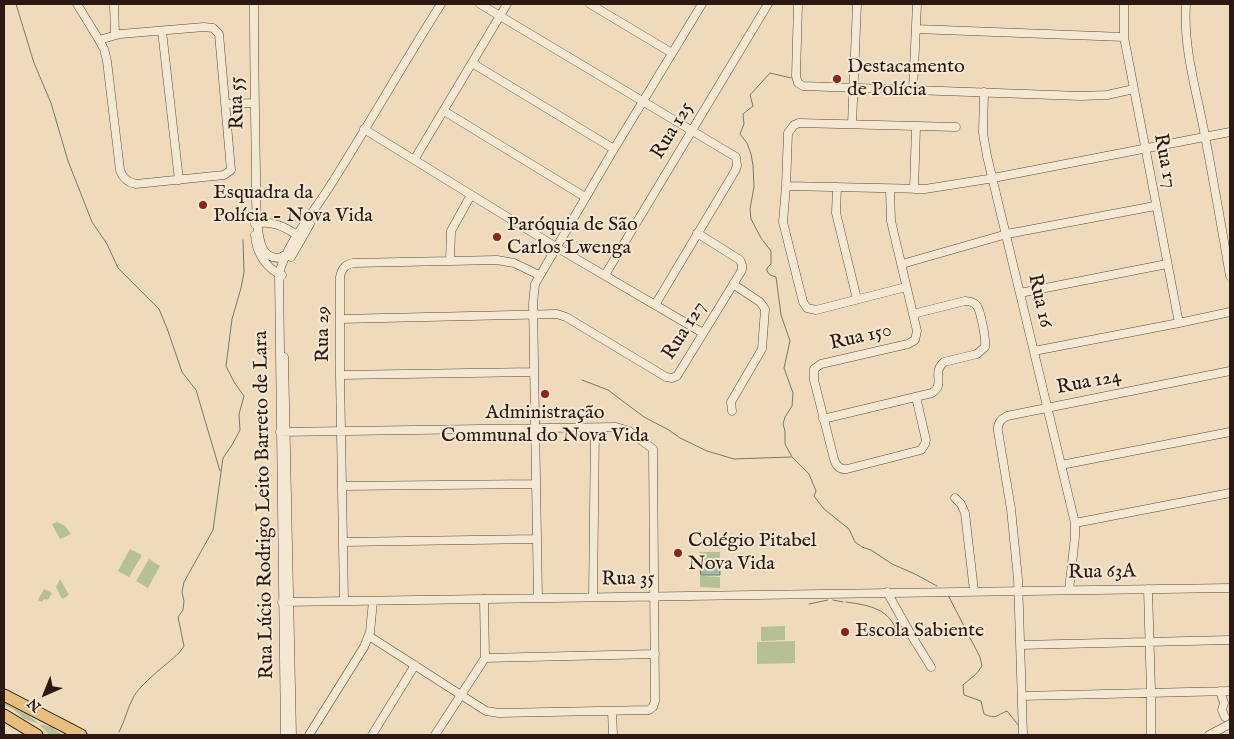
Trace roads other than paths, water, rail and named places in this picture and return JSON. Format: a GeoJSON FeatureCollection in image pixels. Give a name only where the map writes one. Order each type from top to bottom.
{"type":"FeatureCollection","features":[{"type":"Feature","properties":{"kind":"highway"},"geometry":{"type":"LineString","coordinates":[[4,695],[81,735]]}},
{"type":"Feature","properties":{"kind":"highway"},"geometry":{"type":"LineString","coordinates":[[4,715],[37,735]]}},
{"type":"Feature","properties":{"kind":"street"},"geometry":{"type":"LineString","coordinates":[[77,4],[104,49],[108,62],[120,170],[123,177],[128,182],[136,184],[224,175],[232,170],[219,34],[216,30],[204,27],[115,35],[99,40]]}},
{"type":"Feature","properties":{"kind":"street"},"geometry":{"type":"LineString","coordinates":[[114,4],[115,35]]}},
{"type":"Feature","properties":{"kind":"street","name":"Rua 55"},"geometry":{"type":"LineString","coordinates":[[254,4],[257,224]]}},
{"type":"Feature","properties":{"kind":"street"},"geometry":{"type":"LineString","coordinates":[[281,275],[328,188],[440,4]]}},
{"type":"Feature","properties":{"kind":"street"},"geometry":{"type":"LineString","coordinates":[[480,4],[733,154],[737,161],[736,170],[655,305]]}},
{"type":"Feature","properties":{"kind":"street"},"geometry":{"type":"LineString","coordinates":[[414,160],[507,4]]}},
{"type":"Feature","properties":{"kind":"street"},"geometry":{"type":"LineString","coordinates":[[590,4],[672,53]]}},
{"type":"Feature","properties":{"kind":"street","name":"Rua 125"},"geometry":{"type":"LineString","coordinates":[[605,276],[768,4]]}},
{"type":"Feature","properties":{"kind":"street"},"geometry":{"type":"LineString","coordinates":[[798,4],[796,76],[798,83],[806,87],[1081,96],[1107,95],[1134,89]]}},
{"type":"Feature","properties":{"kind":"street"},"geometry":{"type":"LineString","coordinates":[[852,124],[857,4]]}},
{"type":"Feature","properties":{"kind":"street"},"geometry":{"type":"LineString","coordinates":[[913,90],[917,4]]}},
{"type":"Feature","properties":{"kind":"street","name":"Rua 17"},"geometry":{"type":"LineString","coordinates":[[1124,4],[1124,36],[1179,323]]}},
{"type":"Feature","properties":{"kind":"street"},"geometry":{"type":"LineString","coordinates":[[1186,4],[1185,34],[1230,276]]}},
{"type":"Feature","properties":{"kind":"street"},"geometry":{"type":"LineString","coordinates":[[538,598],[534,290],[539,275],[700,5]]}},
{"type":"Feature","properties":{"kind":"street"},"geometry":{"type":"LineString","coordinates":[[916,29],[1124,36]]}},
{"type":"Feature","properties":{"kind":"street"},"geometry":{"type":"LineString","coordinates":[[162,31],[179,180]]}},
{"type":"Feature","properties":{"kind":"street"},"geometry":{"type":"LineString","coordinates":[[472,63],[614,149]]}},
{"type":"Feature","properties":{"kind":"street","name":"Rua 16"},"geometry":{"type":"LineString","coordinates":[[984,92],[983,134],[1034,351],[1230,312]]}},
{"type":"Feature","properties":{"kind":"street"},"geometry":{"type":"LineString","coordinates":[[226,104],[254,103]]}},
{"type":"Feature","properties":{"kind":"street"},"geometry":{"type":"LineString","coordinates":[[444,111],[585,197]]}},
{"type":"Feature","properties":{"kind":"street"},"geometry":{"type":"LineString","coordinates":[[906,287],[816,310],[809,310],[805,306],[783,222],[788,133],[794,125],[799,123],[956,127]]}},
{"type":"Feature","properties":{"kind":"street"},"geometry":{"type":"LineString","coordinates":[[914,189],[916,127]]}},
{"type":"Feature","properties":{"kind":"street"},"geometry":{"type":"LineString","coordinates":[[364,129],[556,247],[703,333]]}},
{"type":"Feature","properties":{"kind":"street"},"geometry":{"type":"LineString","coordinates":[[786,186],[914,189],[993,178],[1230,132]]}},
{"type":"Feature","properties":{"kind":"street"},"geometry":{"type":"LineString","coordinates":[[837,187],[836,213],[858,300]]}},
{"type":"Feature","properties":{"kind":"street","name":"Rua 150"},"geometry":{"type":"LineString","coordinates":[[890,189],[891,221],[917,336],[911,342],[816,366],[813,376],[836,465],[844,469],[918,452],[924,446],[926,440],[916,397]]}},
{"type":"Feature","properties":{"kind":"street"},"geometry":{"type":"LineString","coordinates":[[450,261],[451,231],[471,195]]}},
{"type":"Feature","properties":{"kind":"street"},"geometry":{"type":"LineString","coordinates":[[902,264],[1006,234],[1156,206]]}},
{"type":"Feature","properties":{"kind":"street"},"geometry":{"type":"LineString","coordinates":[[257,224],[265,222],[274,224],[301,237]]}},
{"type":"Feature","properties":{"kind":"street"},"geometry":{"type":"LineString","coordinates":[[257,224],[266,253],[275,258],[281,258],[287,254],[301,237]]}},
{"type":"Feature","properties":{"kind":"street"},"geometry":{"type":"LineString","coordinates":[[257,224],[255,239],[258,252],[270,268],[281,275]]}},
{"type":"Feature","properties":{"kind":"street","name":"Rua 127"},"geometry":{"type":"LineString","coordinates":[[340,319],[554,314],[562,316],[669,378],[676,376],[742,270],[740,260],[697,233]]}},
{"type":"Feature","properties":{"kind":"street"},"geometry":{"type":"LineString","coordinates":[[281,275],[287,254]]}},
{"type":"Feature","properties":{"kind":"street","name":"Rua 29"},"geometry":{"type":"LineString","coordinates":[[344,601],[340,375],[340,277],[342,270],[346,265],[353,263],[507,261],[539,275]]}},
{"type":"Feature","properties":{"kind":"street"},"geometry":{"type":"LineString","coordinates":[[1020,293],[1167,264]]}},
{"type":"Feature","properties":{"kind":"street","name":"Rua Lúcio Rodrigo Leito Barreto de Lara"},"geometry":{"type":"LineString","coordinates":[[281,275],[287,546],[285,735]]}},
{"type":"Feature","properties":{"kind":"street"},"geometry":{"type":"LineString","coordinates":[[732,411],[732,402],[762,349],[765,314],[763,305],[760,302],[733,284]]}},
{"type":"Feature","properties":{"kind":"street"},"geometry":{"type":"LineString","coordinates":[[823,419],[916,397],[936,390],[939,381],[938,372],[944,362],[977,354],[984,349],[986,343],[978,310],[976,305],[970,302],[965,301],[913,314]]}},
{"type":"Feature","properties":{"kind":"street"},"geometry":{"type":"LineString","coordinates":[[1023,735],[1019,591],[1011,508],[997,428],[1000,421],[1005,418],[1047,408],[1034,351]]}},
{"type":"Feature","properties":{"kind":"street","name":"Rua 124"},"geometry":{"type":"LineString","coordinates":[[1069,590],[1075,522],[1047,408],[1230,371]]}},
{"type":"Feature","properties":{"kind":"street"},"geometry":{"type":"LineString","coordinates":[[340,375],[534,372]]}},
{"type":"Feature","properties":{"kind":"street"},"geometry":{"type":"LineString","coordinates":[[283,432],[616,427],[624,429],[653,449],[656,701],[653,707],[646,711],[492,713],[483,710],[369,636]]}},
{"type":"Feature","properties":{"kind":"street"},"geometry":{"type":"LineString","coordinates":[[592,597],[595,428]]}},
{"type":"Feature","properties":{"kind":"street"},"geometry":{"type":"LineString","coordinates":[[1061,465],[1230,432]]}},
{"type":"Feature","properties":{"kind":"street"},"geometry":{"type":"LineString","coordinates":[[342,486],[536,484]]}},
{"type":"Feature","properties":{"kind":"street"},"geometry":{"type":"LineString","coordinates":[[1075,522],[1230,493]]}},
{"type":"Feature","properties":{"kind":"street"},"geometry":{"type":"LineString","coordinates":[[955,498],[961,504],[965,513],[974,591]]}},
{"type":"Feature","properties":{"kind":"street"},"geometry":{"type":"LineString","coordinates":[[343,542],[537,539]]}},
{"type":"Feature","properties":{"kind":"street","name":"Rua 63A"},"geometry":{"type":"LineString","coordinates":[[974,591],[1230,588]]}},
{"type":"Feature","properties":{"kind":"street"},"geometry":{"type":"LineString","coordinates":[[1148,589],[1151,735]]}},
{"type":"Feature","properties":{"kind":"street","name":"Rua 35"},"geometry":{"type":"LineString","coordinates":[[286,602],[974,591]]}},
{"type":"Feature","properties":{"kind":"street"},"geometry":{"type":"LineString","coordinates":[[887,592],[931,666]]}},
{"type":"Feature","properties":{"kind":"street"},"geometry":{"type":"LineString","coordinates":[[435,735],[485,658],[484,599]]}},
{"type":"Feature","properties":{"kind":"street"},"geometry":{"type":"LineString","coordinates":[[309,735],[369,636],[373,600]]}},
{"type":"Feature","properties":{"kind":"street","name":"Rua Lúcio Rodrigo Leito Barreto de Lara"},"geometry":{"type":"LineString","coordinates":[[286,602],[292,735]]}},
{"type":"Feature","properties":{"kind":"street"},"geometry":{"type":"LineString","coordinates":[[1020,645],[1230,640]]}},
{"type":"Feature","properties":{"kind":"street"},"geometry":{"type":"LineString","coordinates":[[485,658],[655,654]]}},
{"type":"Feature","properties":{"kind":"street"},"geometry":{"type":"LineString","coordinates":[[372,735],[415,665]]}},
{"type":"Feature","properties":{"kind":"street"},"geometry":{"type":"LineString","coordinates":[[1209,735],[1224,732],[1228,720],[1222,710],[1224,701],[1220,691]]}},
{"type":"Feature","properties":{"kind":"street"},"geometry":{"type":"LineString","coordinates":[[1022,696],[1230,691]]}},
{"type":"Feature","properties":{"kind":"street"},"geometry":{"type":"LineString","coordinates":[[612,711],[613,735]]}},
{"type":"Feature","properties":{"kind":"waterway"},"geometry":{"type":"LineString","coordinates":[[16,4],[34,63],[51,103],[68,161],[92,222],[107,244],[118,268],[159,309],[182,372],[196,390],[220,471]]}},
{"type":"Feature","properties":{"kind":"waterway"},"geometry":{"type":"LineString","coordinates":[[791,78],[770,73],[750,95],[753,106],[743,114],[744,124],[740,134],[747,143],[753,165],[754,187],[750,209],[751,219],[761,238],[771,251],[771,264],[767,271],[770,275],[776,277],[781,315],[790,341],[784,368],[793,393],[792,406],[783,424],[785,444],[792,457],[809,474],[816,491],[814,496],[824,509],[849,529],[855,542],[892,564],[937,586]]}},
{"type":"Feature","properties":{"kind":"waterway"},"geometry":{"type":"LineString","coordinates":[[119,732],[136,693],[179,653],[184,646],[178,617],[183,610],[182,592],[184,582],[213,530],[223,458],[240,430],[239,414],[244,396],[226,366],[232,319],[244,272],[243,240]]}},
{"type":"Feature","properties":{"kind":"waterway"},"geometry":{"type":"LineString","coordinates":[[582,380],[608,390],[644,417],[707,451],[734,459],[791,457]]}},
{"type":"Feature","properties":{"kind":"waterway"},"geometry":{"type":"LineString","coordinates":[[949,597],[980,657],[982,666],[963,685],[964,695],[981,701],[984,714],[988,716],[996,716],[1007,711],[1019,726]]}},
{"type":"Feature","properties":{"kind":"waterway"},"geometry":{"type":"LineString","coordinates":[[809,604],[828,600]]}},
{"type":"Feature","properties":{"kind":"waterway"},"geometry":{"type":"LineString","coordinates":[[833,600],[843,602]]}},
{"type":"Feature","properties":{"kind":"waterway"},"geometry":{"type":"LineString","coordinates":[[846,602],[875,608],[887,616],[896,629]]}},
{"type":"Feature","properties":{"kind":"place","name":"Destacamento de Polícia"},"geometry":{"type":"Point","coordinates":[837,79]}},
{"type":"Feature","properties":{"kind":"place","name":"Esquadra da Polícia - Nova Vida"},"geometry":{"type":"Point","coordinates":[203,205]}},
{"type":"Feature","properties":{"kind":"place","name":"Paróquia de São Carlos Lwenga"},"geometry":{"type":"Point","coordinates":[497,237]}},
{"type":"Feature","properties":{"kind":"place","name":"Administração Communal do Nova Vida"},"geometry":{"type":"Point","coordinates":[545,394]}},
{"type":"Feature","properties":{"kind":"place","name":"Colégio Pitabel Nova Vida"},"geometry":{"type":"Point","coordinates":[678,553]}},
{"type":"Feature","properties":{"kind":"place","name":"Escola Sabiente"},"geometry":{"type":"Point","coordinates":[845,632]}}]}
